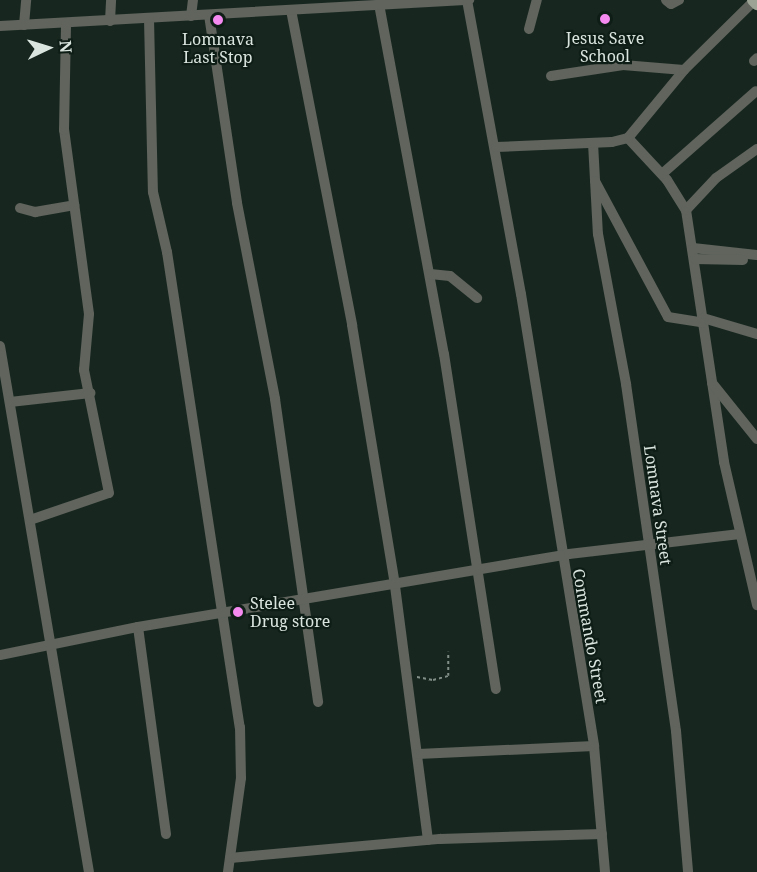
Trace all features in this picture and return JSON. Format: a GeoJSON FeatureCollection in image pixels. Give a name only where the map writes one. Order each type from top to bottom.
{"type":"FeatureCollection","features":[{"type":"Feature","properties":{"kind":"street"},"geometry":{"type":"LineString","coordinates":[[24,25],[26,0]]}},
{"type":"Feature","properties":{"kind":"street"},"geometry":{"type":"LineString","coordinates":[[110,21],[111,0]]}},
{"type":"Feature","properties":{"kind":"street"},"geometry":{"type":"LineString","coordinates":[[191,16],[193,0]]}},
{"type":"Feature","properties":{"kind":"street"},"geometry":{"type":"LineString","coordinates":[[0,26],[149,19],[367,2],[379,4],[468,0]]}},
{"type":"Feature","properties":{"kind":"street","name":"Commando Street"},"geometry":{"type":"LineString","coordinates":[[468,0],[496,147],[594,746],[605,872]]}},
{"type":"Feature","properties":{"kind":"street"},"geometry":{"type":"LineString","coordinates":[[529,29],[537,0]]}},
{"type":"Feature","properties":{"kind":"street"},"geometry":{"type":"LineString","coordinates":[[666,0],[671,4],[679,0]]}},
{"type":"Feature","properties":{"kind":"street"},"geometry":{"type":"LineString","coordinates":[[496,147],[593,143],[627,138],[684,70],[755,2]]}},
{"type":"Feature","properties":{"kind":"street"},"geometry":{"type":"LineString","coordinates":[[379,4],[429,274],[480,572],[496,689]]}},
{"type":"Feature","properties":{"kind":"street"},"geometry":{"type":"LineString","coordinates":[[286,7],[352,325],[395,586],[428,840]]}},
{"type":"Feature","properties":{"kind":"street"},"geometry":{"type":"LineString","coordinates":[[209,15],[237,203],[270,368],[318,702]]}},
{"type":"Feature","properties":{"kind":"street"},"geometry":{"type":"LineString","coordinates":[[149,19],[153,192],[167,252],[242,754],[228,872]]}},
{"type":"Feature","properties":{"kind":"street"},"geometry":{"type":"LineString","coordinates":[[30,520],[108,495],[84,359],[89,314],[64,130],[66,23]]}},
{"type":"Feature","properties":{"kind":"street"},"geometry":{"type":"LineString","coordinates":[[551,76],[623,65],[684,70]]}},
{"type":"Feature","properties":{"kind":"street"},"geometry":{"type":"LineString","coordinates":[[662,174],[756,91]]}},
{"type":"Feature","properties":{"kind":"street"},"geometry":{"type":"LineString","coordinates":[[627,138],[662,174],[686,210],[704,320],[710,381],[740,534],[757,605]]}},
{"type":"Feature","properties":{"kind":"street","name":"Lomnava Street"},"geometry":{"type":"LineString","coordinates":[[593,143],[598,234],[649,543],[681,765],[688,872]]}},
{"type":"Feature","properties":{"kind":"street"},"geometry":{"type":"LineString","coordinates":[[686,210],[716,178],[757,149]]}},
{"type":"Feature","properties":{"kind":"street"},"geometry":{"type":"LineString","coordinates":[[594,178],[668,317],[704,320],[757,334]]}},
{"type":"Feature","properties":{"kind":"street"},"geometry":{"type":"LineString","coordinates":[[20,208],[35,212],[74,205]]}},
{"type":"Feature","properties":{"kind":"street"},"geometry":{"type":"LineString","coordinates":[[694,253],[755,258]]}},
{"type":"Feature","properties":{"kind":"street"},"geometry":{"type":"LineString","coordinates":[[429,274],[450,276],[477,298]]}},
{"type":"Feature","properties":{"kind":"street"},"geometry":{"type":"LineString","coordinates":[[0,346],[89,872]]}},
{"type":"Feature","properties":{"kind":"street"},"geometry":{"type":"LineString","coordinates":[[710,381],[757,439]]}},
{"type":"Feature","properties":{"kind":"street"},"geometry":{"type":"LineString","coordinates":[[10,402],[90,393]]}},
{"type":"Feature","properties":{"kind":"street"},"geometry":{"type":"LineString","coordinates":[[0,654],[138,627],[480,572],[561,555],[740,534]]}},
{"type":"Feature","properties":{"kind":"street"},"geometry":{"type":"LineString","coordinates":[[138,627],[166,834]]}},
{"type":"Feature","properties":{"kind":"street"},"geometry":{"type":"LineString","coordinates":[[418,754],[594,746]]}},
{"type":"Feature","properties":{"kind":"street"},"geometry":{"type":"LineString","coordinates":[[230,858],[428,840],[602,834]]}},
{"type":"Feature","properties":{"kind":"path"},"geometry":{"type":"LineString","coordinates":[[408,678],[448,676],[448,652]]}},
{"type":"Feature","properties":{"kind":"place","name":"Jesus Save School"},"geometry":{"type":"Point","coordinates":[605,19]}},
{"type":"Feature","properties":{"kind":"place","name":"Lomnava Last Stop"},"geometry":{"type":"Point","coordinates":[218,20]}},
{"type":"Feature","properties":{"kind":"place","name":"Stelee Drug store"},"geometry":{"type":"Point","coordinates":[238,612]}}]}
